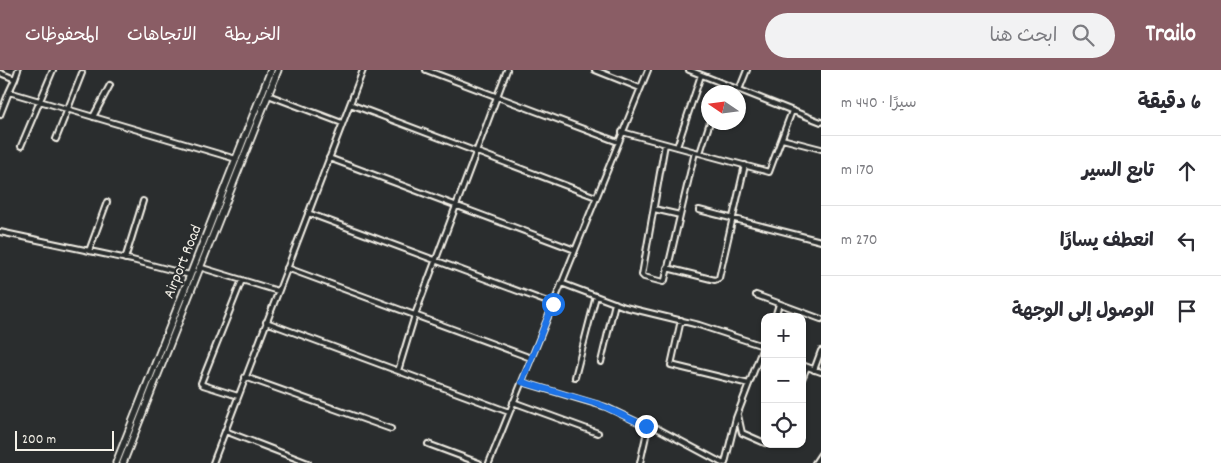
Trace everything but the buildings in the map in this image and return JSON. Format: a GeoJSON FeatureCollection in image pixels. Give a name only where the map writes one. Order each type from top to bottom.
{"type":"FeatureCollection","features":[{"type":"Feature","properties":{"kind":"highway","name":"Airport Road"},"geometry":{"type":"LineString","coordinates":[[116,463],[200,267],[272,70]]}},
{"type":"Feature","properties":{"kind":"highway","name":"Airport Road"},"geometry":{"type":"LineString","coordinates":[[124,463],[190,276],[236,159],[268,95],[278,70]]}},
{"type":"Feature","properties":{"kind":"street"},"geometry":{"type":"LineString","coordinates":[[0,114],[18,70]]}},
{"type":"Feature","properties":{"kind":"street"},"geometry":{"type":"LineString","coordinates":[[21,146],[53,70]]}},
{"type":"Feature","properties":{"kind":"street"},"geometry":{"type":"LineString","coordinates":[[213,463],[363,70]]}},
{"type":"Feature","properties":{"kind":"street"},"geometry":{"type":"LineString","coordinates":[[426,70],[618,142]]}},
{"type":"Feature","properties":{"kind":"street"},"geometry":{"type":"LineString","coordinates":[[398,371],[415,315],[478,152],[507,70]]}},
{"type":"Feature","properties":{"kind":"street"},"geometry":{"type":"LineString","coordinates":[[595,70],[640,88]]}},
{"type":"Feature","properties":{"kind":"street"},"geometry":{"type":"LineString","coordinates":[[489,463],[648,70]]}},
{"type":"Feature","properties":{"kind":"street"},"geometry":{"type":"LineString","coordinates":[[689,70],[723,84]]}},
{"type":"Feature","properties":{"kind":"street"},"geometry":{"type":"LineString","coordinates":[[741,85],[747,70]]}},
{"type":"Feature","properties":{"kind":"street"},"geometry":{"type":"LineString","coordinates":[[0,73],[15,78]]}},
{"type":"Feature","properties":{"kind":"street"},"geometry":{"type":"LineString","coordinates":[[56,139],[82,73]]}},
{"type":"Feature","properties":{"kind":"street"},"geometry":{"type":"LineString","coordinates":[[677,147],[700,74]]}},
{"type":"Feature","properties":{"kind":"street"},"geometry":{"type":"LineString","coordinates":[[93,117],[110,85]]}},
{"type":"Feature","properties":{"kind":"street"},"geometry":{"type":"LineString","coordinates":[[9,92],[236,159]]}},
{"type":"Feature","properties":{"kind":"street"},"geometry":{"type":"LineString","coordinates":[[746,93],[821,122]]}},
{"type":"Feature","properties":{"kind":"street"},"geometry":{"type":"LineString","coordinates":[[268,95],[342,123]]}},
{"type":"Feature","properties":{"kind":"street"},"geometry":{"type":"LineString","coordinates":[[350,104],[596,197]]}},
{"type":"Feature","properties":{"kind":"street"},"geometry":{"type":"LineString","coordinates":[[622,132],[770,172],[792,111]]}},
{"type":"Feature","properties":{"kind":"street"},"geometry":{"type":"LineString","coordinates":[[700,153],[707,130]]}},
{"type":"Feature","properties":{"kind":"street"},"geometry":{"type":"LineString","coordinates":[[782,139],[821,149]]}},
{"type":"Feature","properties":{"kind":"street"},"geometry":{"type":"LineString","coordinates":[[665,144],[642,276],[663,282],[695,152]]}},
{"type":"Feature","properties":{"kind":"street"},"geometry":{"type":"LineString","coordinates":[[329,158],[574,250]]}},
{"type":"Feature","properties":{"kind":"street"},"geometry":{"type":"LineString","coordinates":[[667,268],[717,280],[720,276],[734,219],[745,165]]}},
{"type":"Feature","properties":{"kind":"street"},"geometry":{"type":"LineString","coordinates":[[125,259],[143,201]]}},
{"type":"Feature","properties":{"kind":"street"},"geometry":{"type":"LineString","coordinates":[[89,251],[107,202]]}},
{"type":"Feature","properties":{"kind":"street"},"geometry":{"type":"LineString","coordinates":[[654,209],[680,215]]}},
{"type":"Feature","properties":{"kind":"street"},"geometry":{"type":"LineString","coordinates":[[699,210],[821,241]]}},
{"type":"Feature","properties":{"kind":"street"},"geometry":{"type":"LineString","coordinates":[[308,213],[553,304]]}},
{"type":"Feature","properties":{"kind":"street"},"geometry":{"type":"LineString","coordinates":[[0,232],[125,259],[190,276]]}},
{"type":"Feature","properties":{"kind":"street"},"geometry":{"type":"LineString","coordinates":[[200,267],[278,291]]}},
{"type":"Feature","properties":{"kind":"street"},"geometry":{"type":"LineString","coordinates":[[287,268],[531,358]]}},
{"type":"Feature","properties":{"kind":"street"},"geometry":{"type":"LineString","coordinates":[[238,396],[203,386],[201,383],[242,280]]}},
{"type":"Feature","properties":{"kind":"street"},"geometry":{"type":"LineString","coordinates":[[562,283],[614,303],[707,327],[761,347]]}},
{"type":"Feature","properties":{"kind":"street"},"geometry":{"type":"LineString","coordinates":[[756,295],[821,319]]}},
{"type":"Feature","properties":{"kind":"street"},"geometry":{"type":"LineString","coordinates":[[574,377],[596,296]]}},
{"type":"Feature","properties":{"kind":"street"},"geometry":{"type":"LineString","coordinates":[[601,362],[614,303]]}},
{"type":"Feature","properties":{"kind":"street"},"geometry":{"type":"LineString","coordinates":[[777,313],[780,304]]}},
{"type":"Feature","properties":{"kind":"street"},"geometry":{"type":"LineString","coordinates":[[681,320],[671,365],[749,384]]}},
{"type":"Feature","properties":{"kind":"street"},"geometry":{"type":"LineString","coordinates":[[266,322],[510,412]]}},
{"type":"Feature","properties":{"kind":"street"},"geometry":{"type":"LineString","coordinates":[[814,370],[821,351]]}},
{"type":"Feature","properties":{"kind":"street"},"geometry":{"type":"LineString","coordinates":[[522,382],[601,405],[648,427],[651,425],[723,463],[738,412],[761,355]]}},
{"type":"Feature","properties":{"kind":"street"},"geometry":{"type":"LineString","coordinates":[[806,367],[821,372]]}},
{"type":"Feature","properties":{"kind":"street"},"geometry":{"type":"LineString","coordinates":[[245,377],[391,429]]}},
{"type":"Feature","properties":{"kind":"street"},"geometry":{"type":"LineString","coordinates":[[514,402],[598,433]]}},
{"type":"Feature","properties":{"kind":"street"},"geometry":{"type":"LineString","coordinates":[[738,412],[742,433],[761,441]]}},
{"type":"Feature","properties":{"kind":"street"},"geometry":{"type":"LineString","coordinates":[[640,463],[648,427]]}},
{"type":"Feature","properties":{"kind":"street"},"geometry":{"type":"LineString","coordinates":[[225,431],[308,463]]}},
{"type":"Feature","properties":{"kind":"street"},"geometry":{"type":"LineString","coordinates":[[428,444],[479,463]]}},
{"type":"Feature","properties":{"kind":"street"},"geometry":{"type":"LineString","coordinates":[[815,463],[821,454]]}},
{"type":"Feature","properties":{"kind":"route"},"geometry":{"type":"LineString","coordinates":[[553,304],[522,382],[601,405],[646,426]]}}]}
